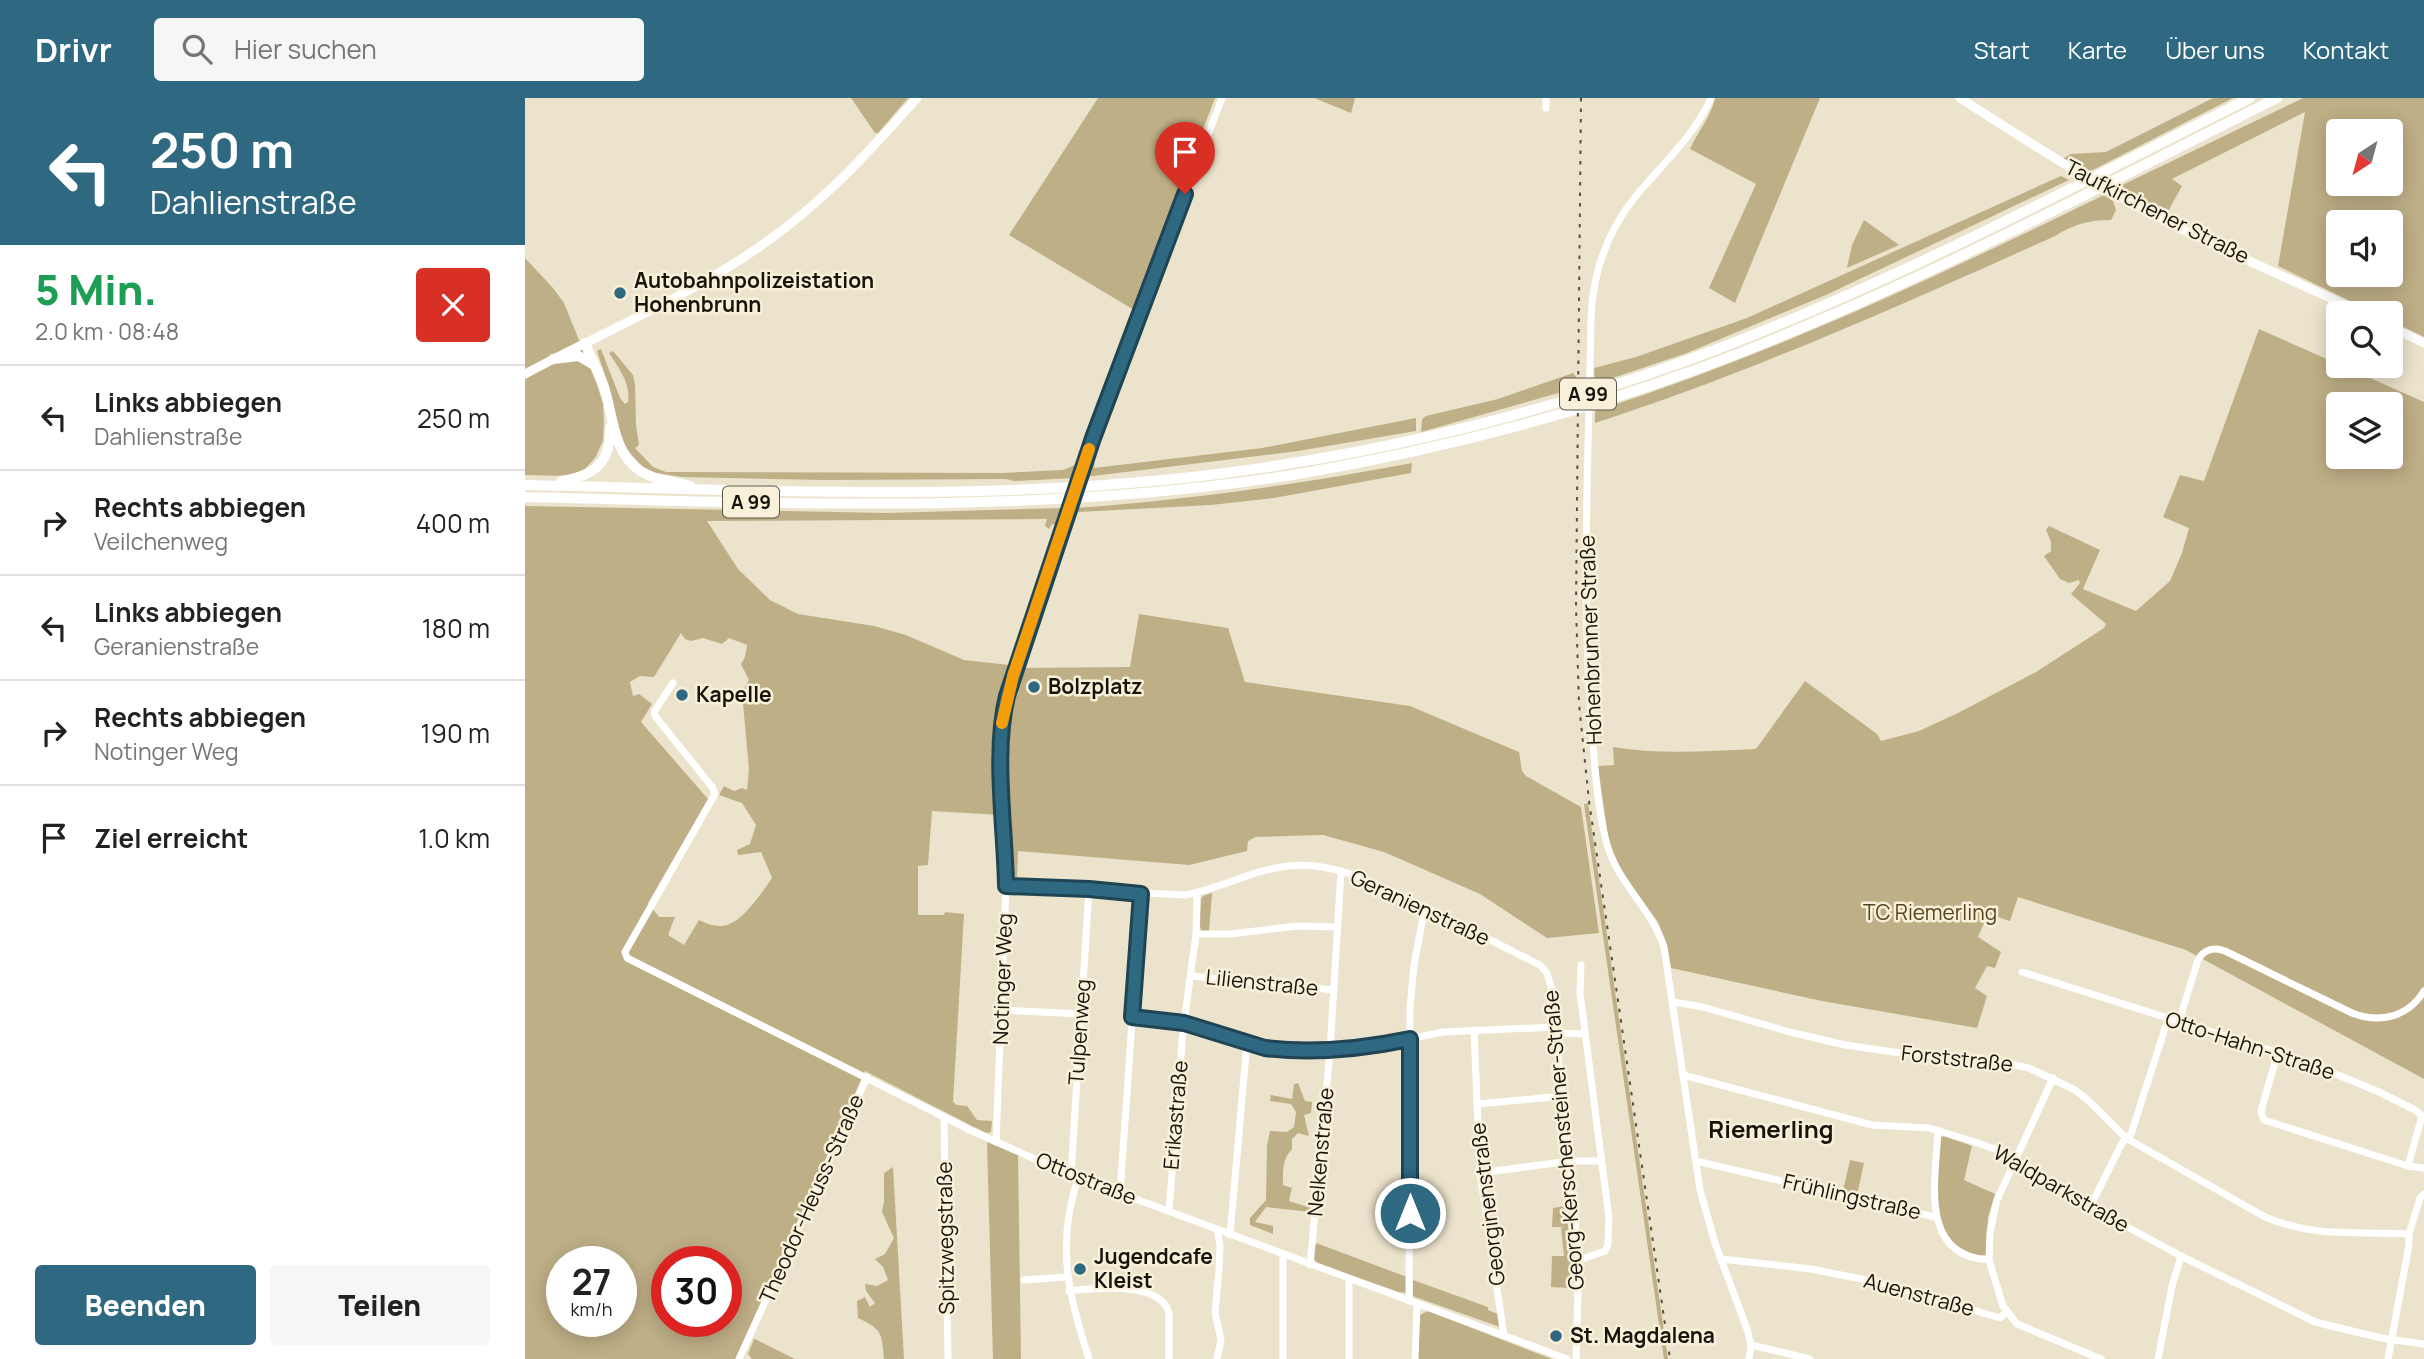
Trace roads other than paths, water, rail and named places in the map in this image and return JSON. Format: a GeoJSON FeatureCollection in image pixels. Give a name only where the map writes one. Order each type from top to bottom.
{"type":"FeatureCollection","features":[{"type":"Feature","properties":{"kind":"highway","name":"A 99"},"geometry":{"type":"LineString","coordinates":[[525,485],[700,490],[964,491],[1141,482],[1305,461],[1428,436],[1583,396],[1674,365],[1813,310],[2015,216],[2251,98]]}},
{"type":"Feature","properties":{"kind":"highway","name":"A 99"},"geometry":{"type":"LineString","coordinates":[[525,497],[902,504],[1066,499],[1245,482],[1429,447],[1521,425],[1649,386],[1821,320],[2021,227],[2277,98]]}},
{"type":"Feature","properties":{"kind":"highway"},"geometry":{"type":"LineString","coordinates":[[585,343],[604,389],[623,453],[640,471],[700,490]]}},
{"type":"Feature","properties":{"kind":"highway"},"geometry":{"type":"LineString","coordinates":[[553,359],[579,356],[594,365]]}},
{"type":"Feature","properties":{"kind":"highway"},"geometry":{"type":"LineString","coordinates":[[551,486],[582,477],[601,463],[610,442],[609,413]]}},
{"type":"Feature","properties":{"kind":"main road"},"geometry":{"type":"LineString","coordinates":[[525,374],[699,284],[772,238],[819,201],[857,166],[917,98]]}},
{"type":"Feature","properties":{"kind":"main road","name":"Taufkirchener Straße"},"geometry":{"type":"LineString","coordinates":[[1960,98],[2120,197],[2336,301]]}},
{"type":"Feature","properties":{"kind":"main road"},"geometry":{"type":"LineString","coordinates":[[2403,333],[2424,343]]}},
{"type":"Feature","properties":{"kind":"street","name":"Notinger Weg"},"geometry":{"type":"LineString","coordinates":[[996,1142],[1006,886],[1001,751],[1004,711],[1013,676],[1083,468],[1222,98]]}},
{"type":"Feature","properties":{"kind":"street"},"geometry":{"type":"LineString","coordinates":[[1546,98],[1546,108]]}},
{"type":"Feature","properties":{"kind":"street","name":"Hohenbrunner Straße"},"geometry":{"type":"LineString","coordinates":[[1710,98],[1687,139],[1622,214],[1606,246],[1592,297],[1587,664],[1603,828],[1609,853],[1621,877],[1651,918],[1664,947],[1703,1201],[1751,1345],[1749,1359]]}},
{"type":"Feature","properties":{"kind":"street","name":"Ottostraße"},"geometry":{"type":"LineString","coordinates":[[673,683],[654,712],[655,716],[715,794],[625,955],[944,1117],[1075,1177],[1567,1359]]}},
{"type":"Feature","properties":{"kind":"street","name":"Geranienstraße"},"geometry":{"type":"LineString","coordinates":[[1006,886],[1172,896],[1197,893],[1252,874],[1289,865],[1318,866],[1341,871],[1425,907],[1540,965]]}},
{"type":"Feature","properties":{"kind":"street","name":"Nelkenstraße"},"geometry":{"type":"LineString","coordinates":[[1310,1265],[1330,1051],[1341,871]]}},
{"type":"Feature","properties":{"kind":"street","name":"Tulpenweg"},"geometry":{"type":"LineString","coordinates":[[1089,889],[1075,1177],[1069,1213],[1067,1277],[1089,1359]]}},
{"type":"Feature","properties":{"kind":"street","name":"Erikastraße"},"geometry":{"type":"LineString","coordinates":[[1168,1211],[1184,1023],[1196,934],[1197,893]]}},
{"type":"Feature","properties":{"kind":"street"},"geometry":{"type":"LineString","coordinates":[[1120,1193],[1141,894]]}},
{"type":"Feature","properties":{"kind":"street"},"geometry":{"type":"LineString","coordinates":[[1415,1359],[1410,1039],[1414,965],[1425,907]]}},
{"type":"Feature","properties":{"kind":"street"},"geometry":{"type":"LineString","coordinates":[[1196,934],[1231,934],[1296,926],[1337,927]]}},
{"type":"Feature","properties":{"kind":"street"},"geometry":{"type":"LineString","coordinates":[[2179,1021],[2198,960],[2204,953],[2214,949],[2225,951],[2351,1013],[2367,1018],[2400,1013],[2412,1005],[2424,990]]}},
{"type":"Feature","properties":{"kind":"street","name":"Georg-Kerschensteiner-Straße"},"geometry":{"type":"LineString","coordinates":[[1540,965],[1549,978],[1570,1161],[1579,1260],[1576,1359]]}},
{"type":"Feature","properties":{"kind":"street"},"geometry":{"type":"LineString","coordinates":[[1579,1260],[1603,1253],[1608,1245],[1609,1219],[1585,1034],[1579,979],[1581,965]]}},
{"type":"Feature","properties":{"kind":"street","name":"Otto-Hahn-Straße"},"geometry":{"type":"LineString","coordinates":[[2022,972],[2278,1052],[2353,1080],[2420,1113],[2423,1119],[2408,1166]]}},
{"type":"Feature","properties":{"kind":"street","name":"Lilienstraße"},"geometry":{"type":"LineString","coordinates":[[1191,976],[1334,990]]}},
{"type":"Feature","properties":{"kind":"street","name":"Forststraße"},"geometry":{"type":"LineString","coordinates":[[1673,1002],[1703,1007],[1832,1043],[1893,1052],[2001,1060],[2053,1078],[2082,1095],[2126,1138],[2262,1216],[2287,1226],[2318,1233],[2409,1234]]}},
{"type":"Feature","properties":{"kind":"street"},"geometry":{"type":"LineString","coordinates":[[1001,1010],[1081,1014]]}},
{"type":"Feature","properties":{"kind":"street"},"geometry":{"type":"LineString","coordinates":[[1132,1017],[1184,1023],[1277,1049],[1330,1051],[1474,1030],[1556,1030],[1585,1034]]}},
{"type":"Feature","properties":{"kind":"street"},"geometry":{"type":"LineString","coordinates":[[2092,1203],[2130,1134],[2168,1019]]}},
{"type":"Feature","properties":{"kind":"street","name":"Georginenstraße"},"geometry":{"type":"LineString","coordinates":[[1474,1030],[1480,1173],[1504,1336]]}},
{"type":"Feature","properties":{"kind":"street"},"geometry":{"type":"LineString","coordinates":[[1230,1235],[1247,1042]]}},
{"type":"Feature","properties":{"kind":"street"},"geometry":{"type":"LineString","coordinates":[[2278,1052],[2261,1118],[2420,1168],[2424,1173]]}},
{"type":"Feature","properties":{"kind":"street","name":"Waldparkstraße"},"geometry":{"type":"LineString","coordinates":[[1683,1074],[1875,1126],[1938,1130],[2003,1152],[2077,1199],[2092,1203],[2104,1214],[2181,1256],[2315,1322],[2392,1340],[2424,1344]]}},
{"type":"Feature","properties":{"kind":"street","name":"Theodor-Heuss-Straße"},"geometry":{"type":"LineString","coordinates":[[739,1359],[867,1077]]}},
{"type":"Feature","properties":{"kind":"street"},"geometry":{"type":"LineString","coordinates":[[2053,1078],[1997,1200],[1990,1232],[1989,1260],[2006,1312],[2022,1327],[2101,1359]]}},
{"type":"Feature","properties":{"kind":"street"},"geometry":{"type":"LineString","coordinates":[[1477,1104],[1564,1096]]}},
{"type":"Feature","properties":{"kind":"street","name":"Spitzwegstraße"},"geometry":{"type":"LineString","coordinates":[[944,1117],[948,1359]]}},
{"type":"Feature","properties":{"kind":"street"},"geometry":{"type":"LineString","coordinates":[[1935,1217],[1938,1130]]}},
{"type":"Feature","properties":{"kind":"street"},"geometry":{"type":"LineString","coordinates":[[1480,1173],[1570,1161],[1601,1161]]}},
{"type":"Feature","properties":{"kind":"street","name":"Frühlingstraße"},"geometry":{"type":"LineString","coordinates":[[1696,1161],[1935,1217],[1943,1236],[1958,1250],[1968,1256],[1989,1260]]}},
{"type":"Feature","properties":{"kind":"street"},"geometry":{"type":"LineString","coordinates":[[2388,1359],[2409,1234],[2420,1198],[2424,1194]]}},
{"type":"Feature","properties":{"kind":"street"},"geometry":{"type":"LineString","coordinates":[[1217,1230],[1220,1258],[1215,1312],[1221,1340],[1217,1359]]}},
{"type":"Feature","properties":{"kind":"street"},"geometry":{"type":"LineString","coordinates":[[1283,1255],[1283,1359]]}},
{"type":"Feature","properties":{"kind":"street"},"geometry":{"type":"LineString","coordinates":[[2158,1359],[2181,1256]]}},
{"type":"Feature","properties":{"kind":"street","name":"Auenstraße"},"geometry":{"type":"LineString","coordinates":[[1721,1259],[1811,1269],[1870,1281],[2000,1318],[2006,1312]]}},
{"type":"Feature","properties":{"kind":"street"},"geometry":{"type":"LineString","coordinates":[[1024,1280],[1067,1277]]}},
{"type":"Feature","properties":{"kind":"street"},"geometry":{"type":"LineString","coordinates":[[1349,1279],[1349,1359]]}},
{"type":"Feature","properties":{"kind":"street"},"geometry":{"type":"LineString","coordinates":[[1069,1291],[1120,1289],[1159,1297],[1169,1313],[1169,1359]]}},
{"type":"Feature","properties":{"kind":"street"},"geometry":{"type":"LineString","coordinates":[[1751,1345],[1810,1359]]}},
{"type":"Feature","properties":{"kind":"railway"},"geometry":{"type":"LineString","coordinates":[[1581,98],[1576,607],[1579,704],[1589,801],[1670,1359]]}},
{"type":"Feature","properties":{"kind":"place","name":"Autobahnpolizeistation Hohenbrunn"},"geometry":{"type":"Point","coordinates":[620,293]}},
{"type":"Feature","properties":{"kind":"place","name":"Bolzplatz"},"geometry":{"type":"Point","coordinates":[1034,687]}},
{"type":"Feature","properties":{"kind":"place","name":"Kapelle"},"geometry":{"type":"Point","coordinates":[682,695]}},
{"type":"Feature","properties":{"kind":"place","name":"Jugendcafe Kleist"},"geometry":{"type":"Point","coordinates":[1080,1269]}},
{"type":"Feature","properties":{"kind":"place","name":"St. Magdalena"},"geometry":{"type":"Point","coordinates":[1556,1336]}},
{"type":"Feature","properties":{"kind":"district","name":"Riemerling"},"geometry":{"type":"Point","coordinates":[1771,1130]}},
{"type":"Feature","properties":{"kind":"park label","name":"TC Riemerling"},"geometry":{"type":"Point","coordinates":[1930,913]}}]}
